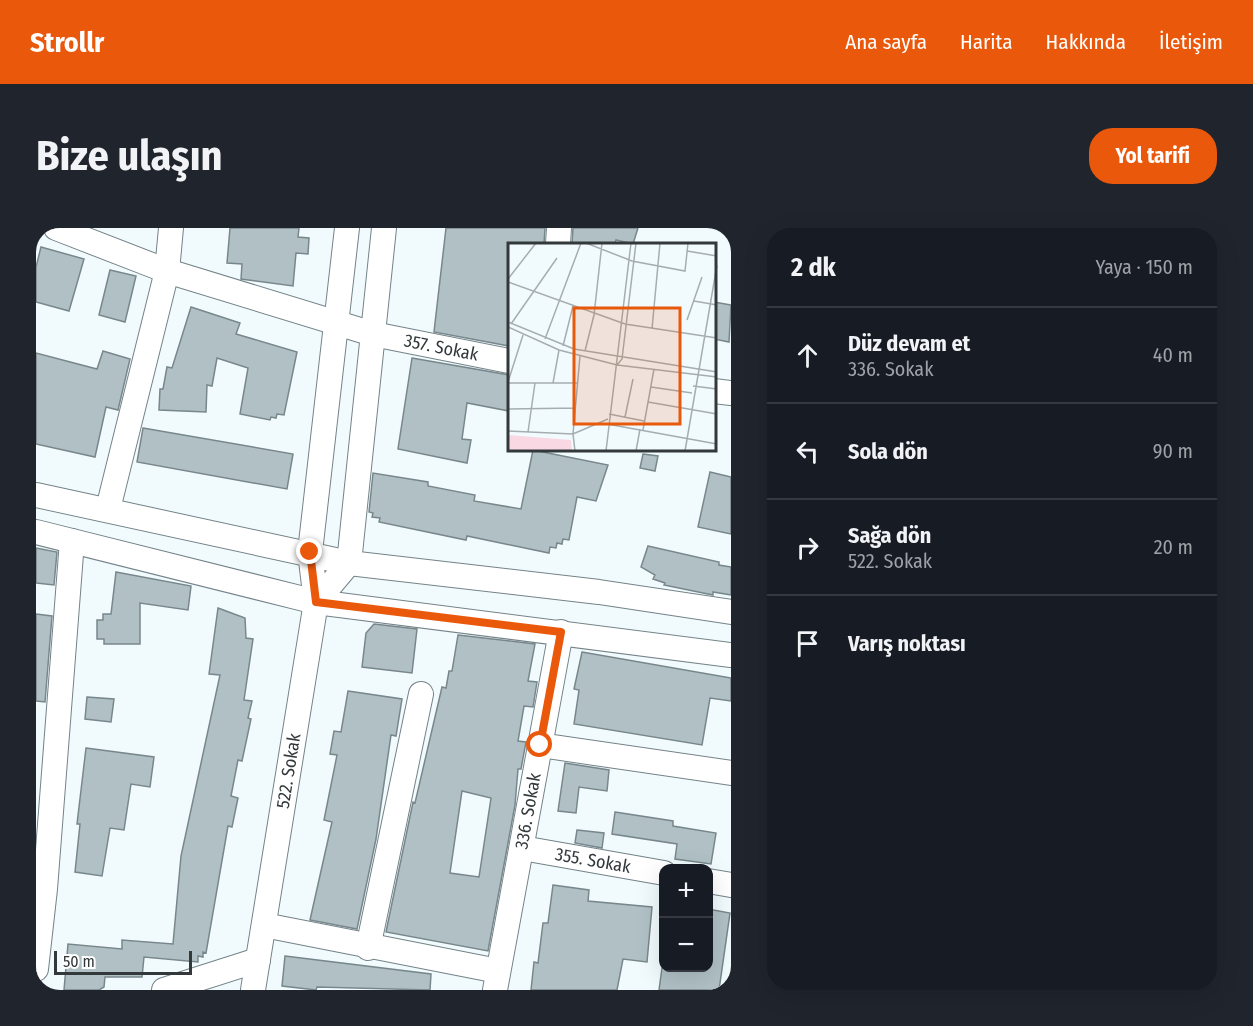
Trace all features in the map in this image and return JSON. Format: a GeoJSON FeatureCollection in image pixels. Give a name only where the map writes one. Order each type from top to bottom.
{"type":"FeatureCollection","features":[{"type":"Feature","properties":{"kind":"street","name":"357. Sokak"},"geometry":{"type":"LineString","coordinates":[[56,228],[167,272],[373,334],[508,361]]}},
{"type":"Feature","properties":{"kind":"street"},"geometry":{"type":"LineString","coordinates":[[108,509],[167,272],[171,228]]}},
{"type":"Feature","properties":{"kind":"street","name":"522. Sokak"},"geometry":{"type":"LineString","coordinates":[[253,990],[316,602],[310,552],[347,228]]}},
{"type":"Feature","properties":{"kind":"street"},"geometry":{"type":"LineString","coordinates":[[316,602],[350,563],[384,228]]}},
{"type":"Feature","properties":{"kind":"street"},"geometry":{"type":"LineString","coordinates":[[558,243],[559,228]]}},
{"type":"Feature","properties":{"kind":"street"},"geometry":{"type":"LineString","coordinates":[[716,391],[731,393]]}},
{"type":"Feature","properties":{"kind":"street"},"geometry":{"type":"LineString","coordinates":[[36,495],[310,552],[350,563],[587,590],[731,612]]}},
{"type":"Feature","properties":{"kind":"street"},"geometry":{"type":"LineString","coordinates":[[36,532],[316,602],[731,655]]}},
{"type":"Feature","properties":{"kind":"street"},"geometry":{"type":"LineString","coordinates":[[36,969],[47,723],[72,541]]}},
{"type":"Feature","properties":{"kind":"street","name":"336. Sokak"},"geometry":{"type":"LineString","coordinates":[[496,981],[561,632]]}},
{"type":"Feature","properties":{"kind":"street"},"geometry":{"type":"LineString","coordinates":[[368,948],[422,694]]}},
{"type":"Feature","properties":{"kind":"street"},"geometry":{"type":"LineString","coordinates":[[540,745],[731,773]]}},
{"type":"Feature","properties":{"kind":"street","name":"355. Sokak"},"geometry":{"type":"LineString","coordinates":[[522,848],[659,872]]}},
{"type":"Feature","properties":{"kind":"street"},"geometry":{"type":"LineString","coordinates":[[713,882],[731,885]]}},
{"type":"Feature","properties":{"kind":"street"},"geometry":{"type":"LineString","coordinates":[[264,925],[368,948],[496,981]]}},
{"type":"Feature","properties":{"kind":"street"},"geometry":{"type":"LineString","coordinates":[[164,990],[258,960]]}},
{"type":"Feature","properties":{"kind":"building"},"geometry":{"type":"Polygon","coordinates":[[[230,228],[299,228],[298,237],[309,238],[308,254],[296,253],[293,286],[241,279],[242,264],[227,263],[230,228]]]}},
{"type":"Feature","properties":{"kind":"building"},"geometry":{"type":"Polygon","coordinates":[[[446,228],[545,228],[544,243],[508,243],[508,346],[434,332],[446,228]]]}},
{"type":"Feature","properties":{"kind":"building"},"geometry":{"type":"Polygon","coordinates":[[[573,228],[638,228],[633,243],[616,240],[615,243],[572,243],[573,228]]]}},
{"type":"Feature","properties":{"kind":"building"},"geometry":{"type":"Polygon","coordinates":[[[41,247],[84,259],[69,311],[36,302],[36,267],[41,247]]]}},
{"type":"Feature","properties":{"kind":"building"},"geometry":{"type":"Polygon","coordinates":[[[110,270],[136,276],[125,322],[99,315],[110,270]]]}},
{"type":"Feature","properties":{"kind":"building"},"geometry":{"type":"Polygon","coordinates":[[[716,302],[731,305],[729,342],[716,339],[716,302]]]}},
{"type":"Feature","properties":{"kind":"building"},"geometry":{"type":"Polygon","coordinates":[[[191,307],[240,323],[236,334],[297,352],[284,415],[277,414],[276,418],[271,417],[270,420],[240,414],[248,368],[217,358],[212,386],[207,385],[206,412],[159,410],[160,389],[163,389],[167,367],[172,368],[191,307]]]}},
{"type":"Feature","properties":{"kind":"building"},"geometry":{"type":"Polygon","coordinates":[[[103,351],[130,359],[118,410],[106,407],[95,457],[36,444],[36,353],[97,369],[103,351]]]}},
{"type":"Feature","properties":{"kind":"building"},"geometry":{"type":"Polygon","coordinates":[[[412,358],[508,375],[508,411],[467,403],[462,439],[471,440],[467,463],[398,449],[412,358]]]}},
{"type":"Feature","properties":{"kind":"building"},"geometry":{"type":"Polygon","coordinates":[[[143,428],[293,454],[287,489],[137,462],[143,428]]]}},
{"type":"Feature","properties":{"kind":"building"},"geometry":{"type":"Polygon","coordinates":[[[533,452],[608,465],[596,501],[577,497],[569,540],[563,539],[562,544],[557,543],[556,548],[550,547],[549,553],[467,536],[466,540],[379,522],[380,518],[372,517],[373,513],[369,512],[373,473],[428,482],[428,486],[475,495],[474,501],[521,509],[533,452]]]}},
{"type":"Feature","properties":{"kind":"building"},"geometry":{"type":"Polygon","coordinates":[[[643,454],[658,456],[655,471],[640,468],[643,454]]]}},
{"type":"Feature","properties":{"kind":"building"},"geometry":{"type":"Polygon","coordinates":[[[710,472],[731,477],[731,534],[698,527],[710,472]]]}},
{"type":"Feature","properties":{"kind":"building"},"geometry":{"type":"Polygon","coordinates":[[[648,546],[719,562],[719,565],[731,567],[731,595],[713,592],[713,595],[664,585],[665,583],[653,579],[655,575],[641,567],[648,546]]]}},
{"type":"Feature","properties":{"kind":"building"},"geometry":{"type":"Polygon","coordinates":[[[36,548],[57,552],[54,585],[36,583],[36,548]]]}},
{"type":"Feature","properties":{"kind":"building"},"geometry":{"type":"Polygon","coordinates":[[[116,572],[191,586],[188,610],[140,603],[140,644],[104,644],[104,639],[97,639],[97,620],[103,620],[103,614],[111,614],[116,572]]]}},
{"type":"Feature","properties":{"kind":"building"},"geometry":{"type":"Polygon","coordinates":[[[218,608],[245,618],[246,638],[253,639],[244,700],[252,701],[248,718],[251,719],[242,761],[238,760],[231,796],[238,798],[232,827],[228,826],[206,953],[203,952],[203,957],[198,956],[198,962],[144,957],[142,977],[105,977],[104,987],[99,990],[64,990],[68,944],[122,949],[122,940],[173,944],[181,856],[220,675],[209,674],[218,608]]]}},
{"type":"Feature","properties":{"kind":"building"},"geometry":{"type":"Polygon","coordinates":[[[36,614],[52,616],[45,702],[36,701],[36,614]]]}},
{"type":"Feature","properties":{"kind":"building"},"geometry":{"type":"Polygon","coordinates":[[[374,624],[417,629],[412,673],[362,667],[366,633],[374,624]]]}},
{"type":"Feature","properties":{"kind":"building"},"geometry":{"type":"Polygon","coordinates":[[[458,635],[535,644],[528,681],[537,682],[533,707],[524,706],[518,741],[526,742],[521,769],[518,769],[515,805],[488,951],[386,932],[413,802],[415,803],[442,687],[446,688],[449,671],[452,671],[458,635]],[[462,791],[450,873],[479,877],[491,798],[462,791]]]}},
{"type":"Feature","properties":{"kind":"building"},"geometry":{"type":"Polygon","coordinates":[[[582,652],[731,678],[731,701],[710,698],[702,745],[574,724],[579,690],[574,689],[582,652]]]}},
{"type":"Feature","properties":{"kind":"building"},"geometry":{"type":"Polygon","coordinates":[[[348,691],[402,699],[396,736],[391,735],[376,839],[357,929],[310,920],[332,822],[324,820],[337,755],[330,754],[334,731],[341,732],[348,691]]]}},
{"type":"Feature","properties":{"kind":"building"},"geometry":{"type":"Polygon","coordinates":[[[87,697],[114,699],[111,722],[85,719],[87,697]]]}},
{"type":"Feature","properties":{"kind":"building"},"geometry":{"type":"Polygon","coordinates":[[[86,748],[154,757],[150,787],[131,784],[124,830],[110,828],[102,876],[75,872],[80,824],[77,824],[86,748]]]}},
{"type":"Feature","properties":{"kind":"building"},"geometry":{"type":"Polygon","coordinates":[[[565,763],[609,770],[607,791],[579,787],[576,813],[558,811],[565,763]]]}},
{"type":"Feature","properties":{"kind":"building"},"geometry":{"type":"Polygon","coordinates":[[[615,812],[673,821],[673,826],[716,833],[711,864],[675,859],[677,844],[612,834],[615,812]]]}},
{"type":"Feature","properties":{"kind":"building"},"geometry":{"type":"Polygon","coordinates":[[[577,830],[604,833],[602,848],[575,843],[577,830]]]}},
{"type":"Feature","properties":{"kind":"building"},"geometry":{"type":"Polygon","coordinates":[[[553,885],[589,890],[588,901],[652,907],[647,962],[623,959],[617,990],[531,990],[534,962],[538,963],[543,923],[548,923],[553,885]]]}},
{"type":"Feature","properties":{"kind":"building"},"geometry":{"type":"Polygon","coordinates":[[[713,910],[730,913],[719,990],[659,990],[661,972],[713,972],[713,910]]]}},
{"type":"Feature","properties":{"kind":"building"},"geometry":{"type":"Polygon","coordinates":[[[285,956],[431,974],[430,990],[317,987],[316,990],[282,986],[285,956]]]}},
{"type":"Feature","properties":{"kind":"route"},"geometry":{"type":"LineString","coordinates":[[310,552],[316,602],[561,632],[540,745]]}}]}
